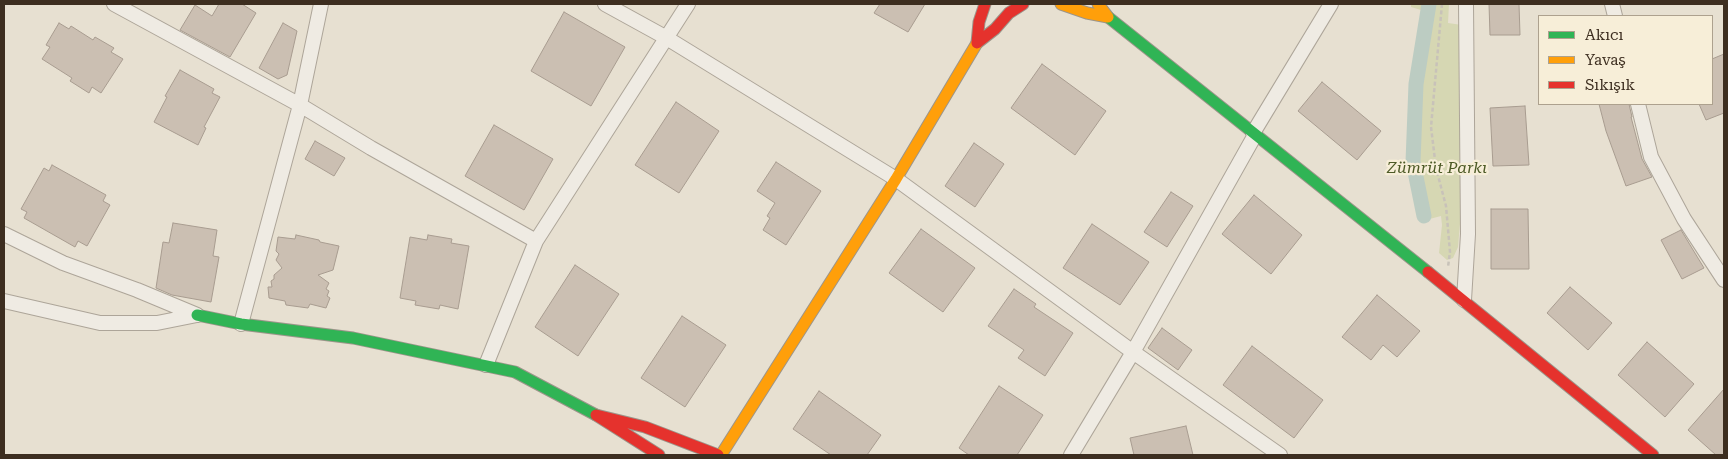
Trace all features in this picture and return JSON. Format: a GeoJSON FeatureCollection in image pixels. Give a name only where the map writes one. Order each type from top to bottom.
{"type":"FeatureCollection","features":[{"type":"Feature","properties":{"kind":"street"},"geometry":{"type":"LineString","coordinates":[[114,4],[300,104],[371,148],[536,241]]}},
{"type":"Feature","properties":{"kind":"street"},"geometry":{"type":"LineString","coordinates":[[241,324],[300,104],[321,4]]}},
{"type":"Feature","properties":{"kind":"street"},"geometry":{"type":"LineString","coordinates":[[605,4],[665,38],[896,179],[1133,352],[1280,455]]}},
{"type":"Feature","properties":{"kind":"street"},"geometry":{"type":"LineString","coordinates":[[486,365],[536,241],[688,4]]}},
{"type":"Feature","properties":{"kind":"street"},"geometry":{"type":"LineString","coordinates":[[977,43],[979,22],[984,4]]}},
{"type":"Feature","properties":{"kind":"street"},"geometry":{"type":"LineString","coordinates":[[596,415],[645,427],[720,455],[896,179],[977,43],[1022,4]]}},
{"type":"Feature","properties":{"kind":"street"},"geometry":{"type":"LineString","coordinates":[[1061,4],[1087,13],[1108,17]]}},
{"type":"Feature","properties":{"kind":"street"},"geometry":{"type":"LineString","coordinates":[[1098,4],[1108,17],[1464,300],[1653,455]]}},
{"type":"Feature","properties":{"kind":"street"},"geometry":{"type":"LineString","coordinates":[[1071,455],[1133,352],[1254,134],[1331,4]]}},
{"type":"Feature","properties":{"kind":"street"},"geometry":{"type":"LineString","coordinates":[[1464,300],[1468,234],[1466,4]]}},
{"type":"Feature","properties":{"kind":"street"},"geometry":{"type":"LineString","coordinates":[[1638,105],[1651,157],[1684,220],[1724,280]]}},
{"type":"Feature","properties":{"kind":"street"},"geometry":{"type":"LineString","coordinates":[[4,234],[63,263],[137,290],[197,315],[241,324],[353,338],[516,372],[596,415],[659,455]]}},
{"type":"Feature","properties":{"kind":"street"},"geometry":{"type":"LineString","coordinates":[[4,300],[100,323],[157,322],[197,315]]}},
{"type":"Feature","properties":{"kind":"path"},"geometry":{"type":"LineString","coordinates":[[1440,282],[1449,265],[1450,252],[1446,206],[1436,168],[1431,127],[1442,4]]}},
{"type":"Feature","properties":{"kind":"green space","name":"Zümrüt Parkı"},"geometry":{"type":"Polygon","coordinates":[[[1411,4],[1449,4],[1448,23],[1462,25],[1459,85],[1462,168],[1461,212],[1458,247],[1453,258],[1447,260],[1439,253],[1441,216],[1422,221],[1411,166],[1414,85],[1421,10],[1411,7],[1411,4]]]}},
{"type":"Feature","properties":{"kind":"building"},"geometry":{"type":"Polygon","coordinates":[[[219,4],[242,4],[256,13],[230,57],[180,30],[195,5],[212,16],[219,4]]]}},
{"type":"Feature","properties":{"kind":"building"},"geometry":{"type":"Polygon","coordinates":[[[880,4],[925,4],[908,32],[874,13],[880,4]]]}},
{"type":"Feature","properties":{"kind":"building"},"geometry":{"type":"Polygon","coordinates":[[[1489,4],[1519,4],[1520,35],[1490,35],[1489,4]]]}},
{"type":"Feature","properties":{"kind":"building"},"geometry":{"type":"Polygon","coordinates":[[[564,12],[625,47],[591,106],[531,71],[564,12]]]}},
{"type":"Feature","properties":{"kind":"building"},"geometry":{"type":"Polygon","coordinates":[[[59,23],[69,29],[71,26],[93,40],[95,37],[114,48],[111,52],[123,59],[101,93],[92,87],[89,93],[70,81],[72,78],[42,59],[50,47],[46,45],[59,23]]]}},
{"type":"Feature","properties":{"kind":"building"},"geometry":{"type":"Polygon","coordinates":[[[283,23],[297,31],[287,75],[278,79],[259,68],[283,23]]]}},
{"type":"Feature","properties":{"kind":"building"},"geometry":{"type":"Polygon","coordinates":[[[1724,54],[1724,113],[1706,120],[1699,105],[1713,105],[1713,59],[1724,54]]]}},
{"type":"Feature","properties":{"kind":"building"},"geometry":{"type":"Polygon","coordinates":[[[1042,64],[1106,111],[1075,155],[1011,108],[1042,64]]]}},
{"type":"Feature","properties":{"kind":"building"},"geometry":{"type":"Polygon","coordinates":[[[180,70],[214,89],[212,93],[220,97],[204,127],[206,128],[198,145],[154,122],[167,97],[165,96],[180,70]]]}},
{"type":"Feature","properties":{"kind":"building"},"geometry":{"type":"Polygon","coordinates":[[[1322,82],[1381,131],[1357,160],[1298,111],[1322,82]]]}},
{"type":"Feature","properties":{"kind":"building"},"geometry":{"type":"Polygon","coordinates":[[[676,102],[719,131],[679,193],[635,165],[676,102]]]}},
{"type":"Feature","properties":{"kind":"building"},"geometry":{"type":"Polygon","coordinates":[[[1599,105],[1629,105],[1642,159],[1652,177],[1626,186],[1606,131],[1599,105]]]}},
{"type":"Feature","properties":{"kind":"building"},"geometry":{"type":"Polygon","coordinates":[[[1525,106],[1529,165],[1493,166],[1490,108],[1525,106]]]}},
{"type":"Feature","properties":{"kind":"building"},"geometry":{"type":"Polygon","coordinates":[[[494,125],[553,159],[524,210],[465,176],[494,125]]]}},
{"type":"Feature","properties":{"kind":"building"},"geometry":{"type":"Polygon","coordinates":[[[315,141],[345,158],[334,176],[305,159],[315,141]]]}},
{"type":"Feature","properties":{"kind":"building"},"geometry":{"type":"Polygon","coordinates":[[[974,143],[1004,164],[975,207],[945,186],[974,143]]]}},
{"type":"Feature","properties":{"kind":"building"},"geometry":{"type":"Polygon","coordinates":[[[776,162],[821,191],[786,245],[763,230],[770,218],[767,216],[775,203],[757,191],[776,162]]]}},
{"type":"Feature","properties":{"kind":"building"},"geometry":{"type":"Polygon","coordinates":[[[52,165],[106,195],[103,201],[110,205],[87,246],[78,241],[75,247],[24,218],[27,212],[21,209],[44,168],[49,171],[52,165]]]}},
{"type":"Feature","properties":{"kind":"building"},"geometry":{"type":"Polygon","coordinates":[[[1171,192],[1193,206],[1167,247],[1144,232],[1171,192]]]}},
{"type":"Feature","properties":{"kind":"building"},"geometry":{"type":"Polygon","coordinates":[[[1254,195],[1302,235],[1271,274],[1222,234],[1254,195]]]}},
{"type":"Feature","properties":{"kind":"building"},"geometry":{"type":"Polygon","coordinates":[[[1491,209],[1528,209],[1529,269],[1491,269],[1491,209]]]}},
{"type":"Feature","properties":{"kind":"building"},"geometry":{"type":"Polygon","coordinates":[[[173,223],[217,230],[213,256],[219,257],[211,302],[172,295],[156,288],[163,242],[169,243],[173,223]]]}},
{"type":"Feature","properties":{"kind":"building"},"geometry":{"type":"Polygon","coordinates":[[[1092,224],[1149,262],[1120,305],[1063,268],[1092,224]]]}},
{"type":"Feature","properties":{"kind":"building"},"geometry":{"type":"Polygon","coordinates":[[[921,229],[975,268],[943,312],[889,273],[921,229]]]}},
{"type":"Feature","properties":{"kind":"building"},"geometry":{"type":"Polygon","coordinates":[[[1681,230],[1704,268],[1682,279],[1661,240],[1681,230]]]}},
{"type":"Feature","properties":{"kind":"building"},"geometry":{"type":"Polygon","coordinates":[[[296,235],[339,246],[333,270],[318,275],[329,283],[326,289],[329,291],[327,296],[330,298],[326,308],[310,304],[308,308],[286,305],[285,301],[269,298],[268,287],[272,287],[271,281],[274,279],[274,275],[282,268],[276,260],[279,254],[276,251],[278,237],[295,239],[296,235]]]}},
{"type":"Feature","properties":{"kind":"building"},"geometry":{"type":"Polygon","coordinates":[[[428,235],[452,239],[451,243],[469,246],[458,309],[440,305],[439,309],[415,305],[416,301],[400,298],[410,237],[427,240],[428,235]]]}},
{"type":"Feature","properties":{"kind":"building"},"geometry":{"type":"Polygon","coordinates":[[[575,265],[619,294],[578,356],[535,327],[575,265]]]}},
{"type":"Feature","properties":{"kind":"building"},"geometry":{"type":"Polygon","coordinates":[[[1570,287],[1612,323],[1588,350],[1547,313],[1570,287]]]}},
{"type":"Feature","properties":{"kind":"building"},"geometry":{"type":"Polygon","coordinates":[[[1014,289],[1036,304],[1034,307],[1073,333],[1045,376],[1018,358],[1024,350],[988,326],[1014,289]]]}},
{"type":"Feature","properties":{"kind":"building"},"geometry":{"type":"Polygon","coordinates":[[[1377,295],[1420,331],[1397,357],[1383,345],[1371,360],[1342,337],[1377,295]]]}},
{"type":"Feature","properties":{"kind":"building"},"geometry":{"type":"Polygon","coordinates":[[[682,316],[726,345],[685,407],[641,378],[682,316]]]}},
{"type":"Feature","properties":{"kind":"building"},"geometry":{"type":"Polygon","coordinates":[[[1162,328],[1192,350],[1178,370],[1148,348],[1162,328]]]}},
{"type":"Feature","properties":{"kind":"building"},"geometry":{"type":"Polygon","coordinates":[[[1647,342],[1694,384],[1665,417],[1618,375],[1647,342]]]}},
{"type":"Feature","properties":{"kind":"building"},"geometry":{"type":"Polygon","coordinates":[[[1252,346],[1323,400],[1294,438],[1223,385],[1252,346]]]}},
{"type":"Feature","properties":{"kind":"building"},"geometry":{"type":"Polygon","coordinates":[[[999,386],[1043,415],[1017,455],[969,455],[959,448],[999,386]]]}},
{"type":"Feature","properties":{"kind":"building"},"geometry":{"type":"Polygon","coordinates":[[[1724,389],[1724,455],[1716,455],[1688,430],[1724,389]]]}},
{"type":"Feature","properties":{"kind":"building"},"geometry":{"type":"Polygon","coordinates":[[[819,391],[881,435],[867,455],[831,455],[793,429],[819,391]]]}},
{"type":"Feature","properties":{"kind":"building"},"geometry":{"type":"Polygon","coordinates":[[[1186,426],[1193,455],[1134,455],[1130,438],[1186,426]]]}},
{"type":"Feature","properties":{"kind":"waterway"},"geometry":{"type":"LineString","coordinates":[[1424,216],[1413,162],[1416,84],[1429,4]]}},
{"type":"Feature","properties":{"kind":"traffic: fast"},"geometry":{"type":"LineString","coordinates":[[1108,17],[1428,272]]}},
{"type":"Feature","properties":{"kind":"traffic: fast"},"geometry":{"type":"LineString","coordinates":[[197,315],[241,324],[353,338],[515,372],[596,415]]}},
{"type":"Feature","properties":{"kind":"traffic: slow"},"geometry":{"type":"LineString","coordinates":[[1061,4],[1087,13],[1108,17],[1098,4]]}},
{"type":"Feature","properties":{"kind":"traffic: slow"},"geometry":{"type":"LineString","coordinates":[[721,455],[896,179],[977,43]]}},
{"type":"Feature","properties":{"kind":"traffic: jam"},"geometry":{"type":"LineString","coordinates":[[985,4],[979,22],[977,43],[995,29],[1009,13],[1023,4]]}},
{"type":"Feature","properties":{"kind":"traffic: jam"},"geometry":{"type":"LineString","coordinates":[[1428,272],[1653,455]]}},
{"type":"Feature","properties":{"kind":"traffic: jam"},"geometry":{"type":"LineString","coordinates":[[659,455],[596,415],[645,427],[718,455]]}}]}
